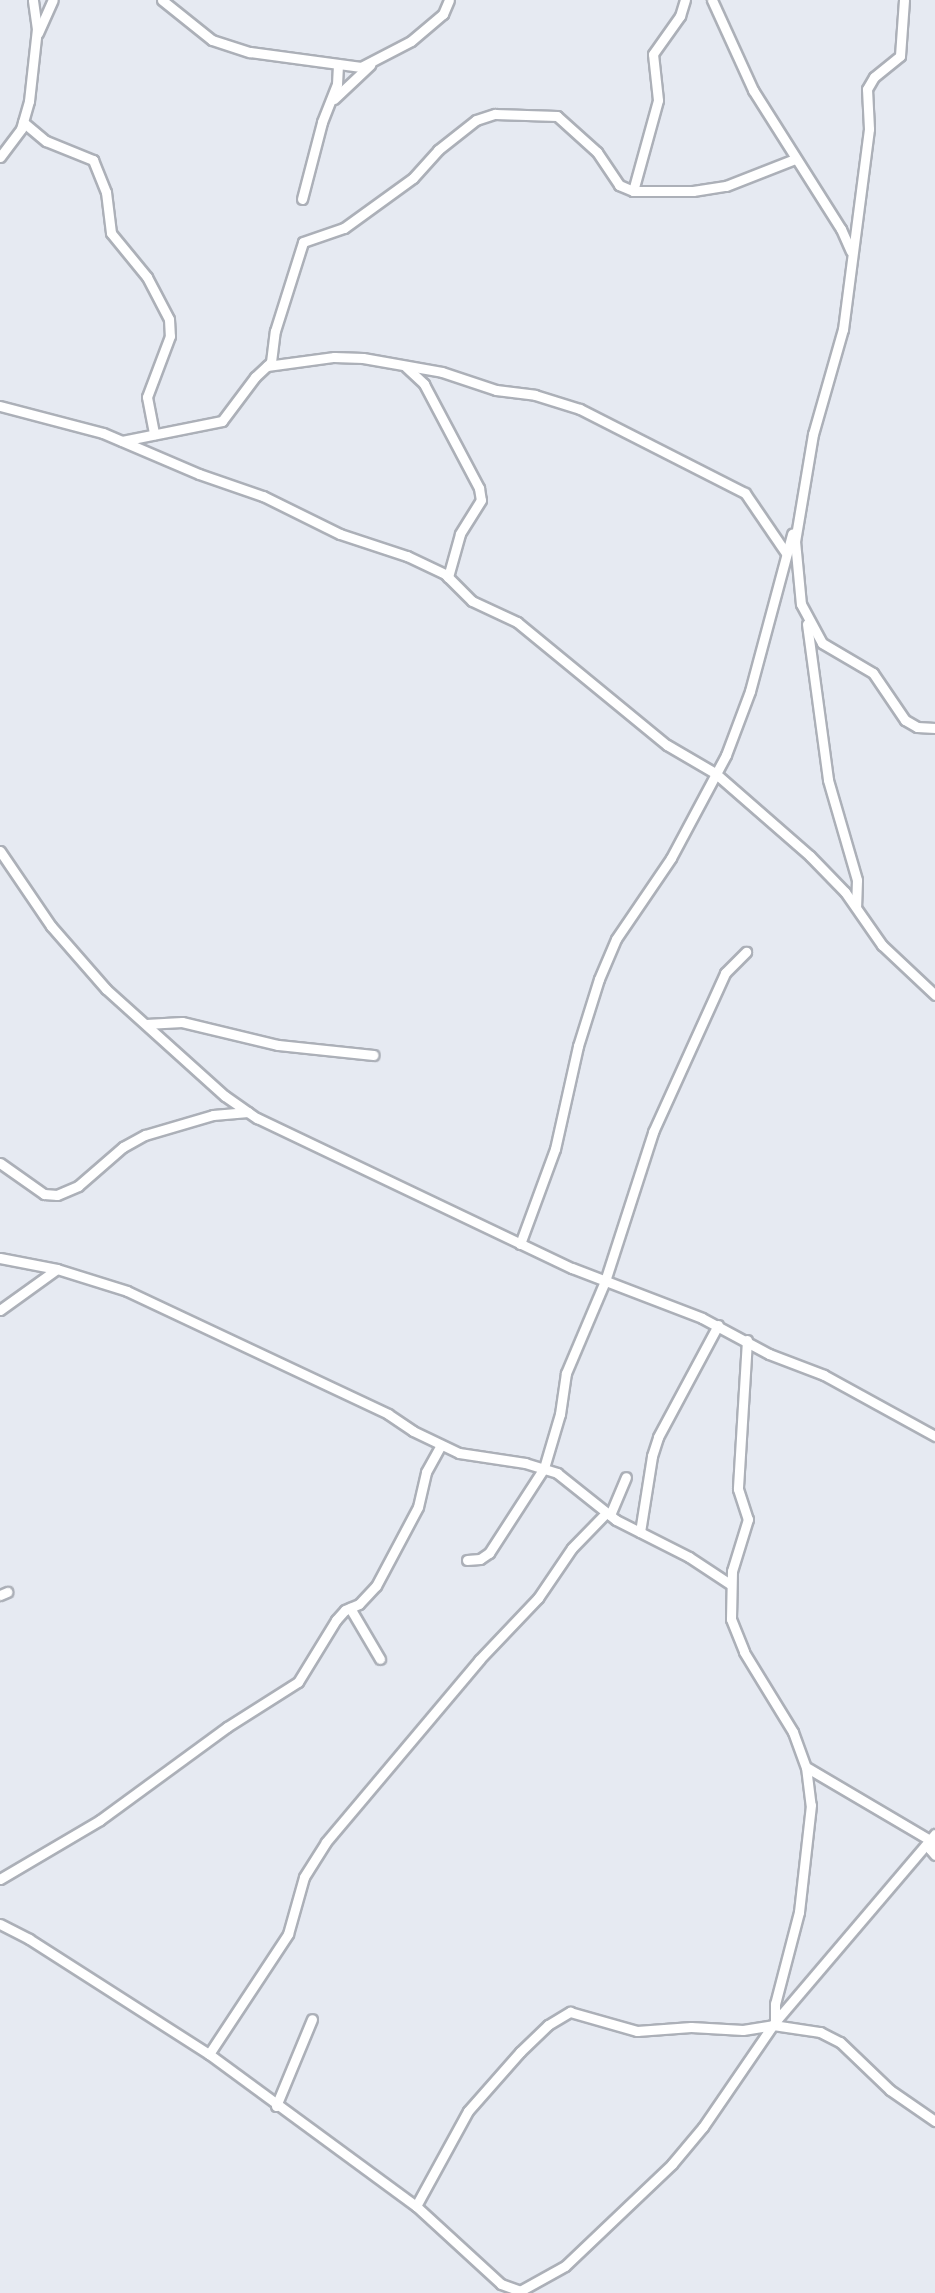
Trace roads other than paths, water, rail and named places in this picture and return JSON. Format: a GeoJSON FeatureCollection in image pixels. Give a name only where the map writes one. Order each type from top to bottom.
{"type":"FeatureCollection","features":[{"type":"Feature","properties":{"kind":"street"},"geometry":{"type":"LineString","coordinates":[[0,157],[23,122],[33,78],[36,36],[33,0]]}},
{"type":"Feature","properties":{"kind":"street"},"geometry":{"type":"LineString","coordinates":[[36,36],[48,17],[53,0]]}},
{"type":"Feature","properties":{"kind":"street"},"geometry":{"type":"LineString","coordinates":[[162,0],[212,40],[250,52],[361,67],[411,41],[443,14],[449,0]]}},
{"type":"Feature","properties":{"kind":"street"},"geometry":{"type":"LineString","coordinates":[[633,191],[658,100],[653,54],[680,16],[685,0]]}},
{"type":"Feature","properties":{"kind":"street"},"geometry":{"type":"LineString","coordinates":[[712,0],[753,90],[841,229],[852,254]]}},
{"type":"Feature","properties":{"kind":"street"},"geometry":{"type":"LineString","coordinates":[[856,906],[857,880],[828,780],[806,619],[801,604],[795,541],[813,434],[843,329],[869,129],[867,89],[874,77],[900,56],[904,0]]}},
{"type":"Feature","properties":{"kind":"street"},"geometry":{"type":"LineString","coordinates":[[332,101],[372,63]]}},
{"type":"Feature","properties":{"kind":"street"},"geometry":{"type":"LineString","coordinates":[[302,199],[315,143],[332,101],[338,64]]}},
{"type":"Feature","properties":{"kind":"street"},"geometry":{"type":"LineString","coordinates":[[122,441],[222,421],[271,362],[275,331],[303,242],[344,228],[413,178],[438,150],[476,120],[495,114],[560,117],[597,152],[619,185],[633,191],[693,191],[726,186],[795,159]]}},
{"type":"Feature","properties":{"kind":"street"},"geometry":{"type":"LineString","coordinates":[[23,122],[46,141],[93,160],[106,192],[111,233],[147,277],[169,319],[170,336],[147,397],[154,434]]}},
{"type":"Feature","properties":{"kind":"street"},"geometry":{"type":"LineString","coordinates":[[267,366],[346,357],[442,372],[506,392],[535,395],[580,409],[745,493],[786,553]]}},
{"type":"Feature","properties":{"kind":"street"},"geometry":{"type":"LineString","coordinates":[[403,365],[414,372],[430,394],[479,488],[481,500],[460,534],[448,577]]}},
{"type":"Feature","properties":{"kind":"street"},"geometry":{"type":"LineString","coordinates":[[0,406],[103,433],[199,474],[263,496],[322,527],[370,546],[407,556],[448,577],[472,601],[517,622],[549,645],[667,745],[715,773],[810,856],[856,906],[882,945],[935,995]]}},
{"type":"Feature","properties":{"kind":"street"},"geometry":{"type":"LineString","coordinates":[[520,1244],[555,1149],[578,1046],[607,957],[671,858],[726,755],[750,691],[800,507]]}},
{"type":"Feature","properties":{"kind":"street"},"geometry":{"type":"LineString","coordinates":[[806,619],[828,648],[868,668],[880,679],[905,720],[917,727],[935,728]]}},
{"type":"Feature","properties":{"kind":"street"},"geometry":{"type":"LineString","coordinates":[[0,851],[51,926],[106,989],[248,1112],[520,1244],[718,1325],[769,1354],[824,1375],[935,1436]]}},
{"type":"Feature","properties":{"kind":"street"},"geometry":{"type":"LineString","coordinates":[[467,1560],[480,1559],[489,1553],[544,1468],[560,1414],[566,1373],[605,1281],[653,1132],[725,973],[746,952]]}},
{"type":"Feature","properties":{"kind":"street"},"geometry":{"type":"LineString","coordinates":[[146,1024],[182,1022],[278,1045],[373,1055]]}},
{"type":"Feature","properties":{"kind":"street"},"geometry":{"type":"LineString","coordinates":[[0,1163],[44,1194],[57,1195],[78,1186],[123,1147],[145,1135],[213,1115],[248,1112]]}},
{"type":"Feature","properties":{"kind":"street"},"geometry":{"type":"LineString","coordinates":[[0,1258],[57,1269],[139,1296],[388,1414],[441,1445],[474,1458],[544,1468],[566,1478],[608,1514],[697,1562],[730,1584]]}},
{"type":"Feature","properties":{"kind":"street"},"geometry":{"type":"LineString","coordinates":[[0,1310],[17,1294],[57,1269]]}},
{"type":"Feature","properties":{"kind":"street"},"geometry":{"type":"LineString","coordinates":[[640,1532],[658,1437],[718,1325]]}},
{"type":"Feature","properties":{"kind":"street"},"geometry":{"type":"LineString","coordinates":[[747,1340],[739,1420],[738,1489],[748,1519],[737,1548],[730,1584],[731,1619],[738,1640],[793,1732],[806,1767],[811,1805],[799,1912],[775,2004],[774,2023]]}},
{"type":"Feature","properties":{"kind":"street"},"geometry":{"type":"LineString","coordinates":[[0,1879],[100,1820],[227,1727],[289,1690],[312,1664],[336,1620],[359,1604],[376,1586],[418,1507],[426,1472],[441,1445]]}},
{"type":"Feature","properties":{"kind":"street"},"geometry":{"type":"LineString","coordinates":[[209,2054],[288,1934],[311,1862],[333,1831],[479,1660],[538,1598],[572,1548],[608,1514],[626,1477]]}},
{"type":"Feature","properties":{"kind":"street"},"geometry":{"type":"LineString","coordinates":[[350,1608],[380,1659]]}},
{"type":"Feature","properties":{"kind":"street"},"geometry":{"type":"LineString","coordinates":[[806,1767],[932,1837]]}},
{"type":"Feature","properties":{"kind":"street"},"geometry":{"type":"LineString","coordinates":[[1,1924],[209,2054],[416,2206],[508,2289],[523,2290],[550,2277],[680,2154],[703,2127],[774,2023],[932,1837]]}},
{"type":"Feature","properties":{"kind":"street"},"geometry":{"type":"LineString","coordinates":[[932,1837],[930,1849],[935,1855]]}},
{"type":"Feature","properties":{"kind":"street"},"geometry":{"type":"LineString","coordinates":[[416,2206],[468,2111],[520,2052],[548,2025],[566,2014],[579,2012],[637,2031],[684,2027],[743,2030],[774,2023],[833,2037],[906,2103],[935,2121]]}},
{"type":"Feature","properties":{"kind":"street"},"geometry":{"type":"LineString","coordinates":[[276,2106],[312,2019]]}}]}
